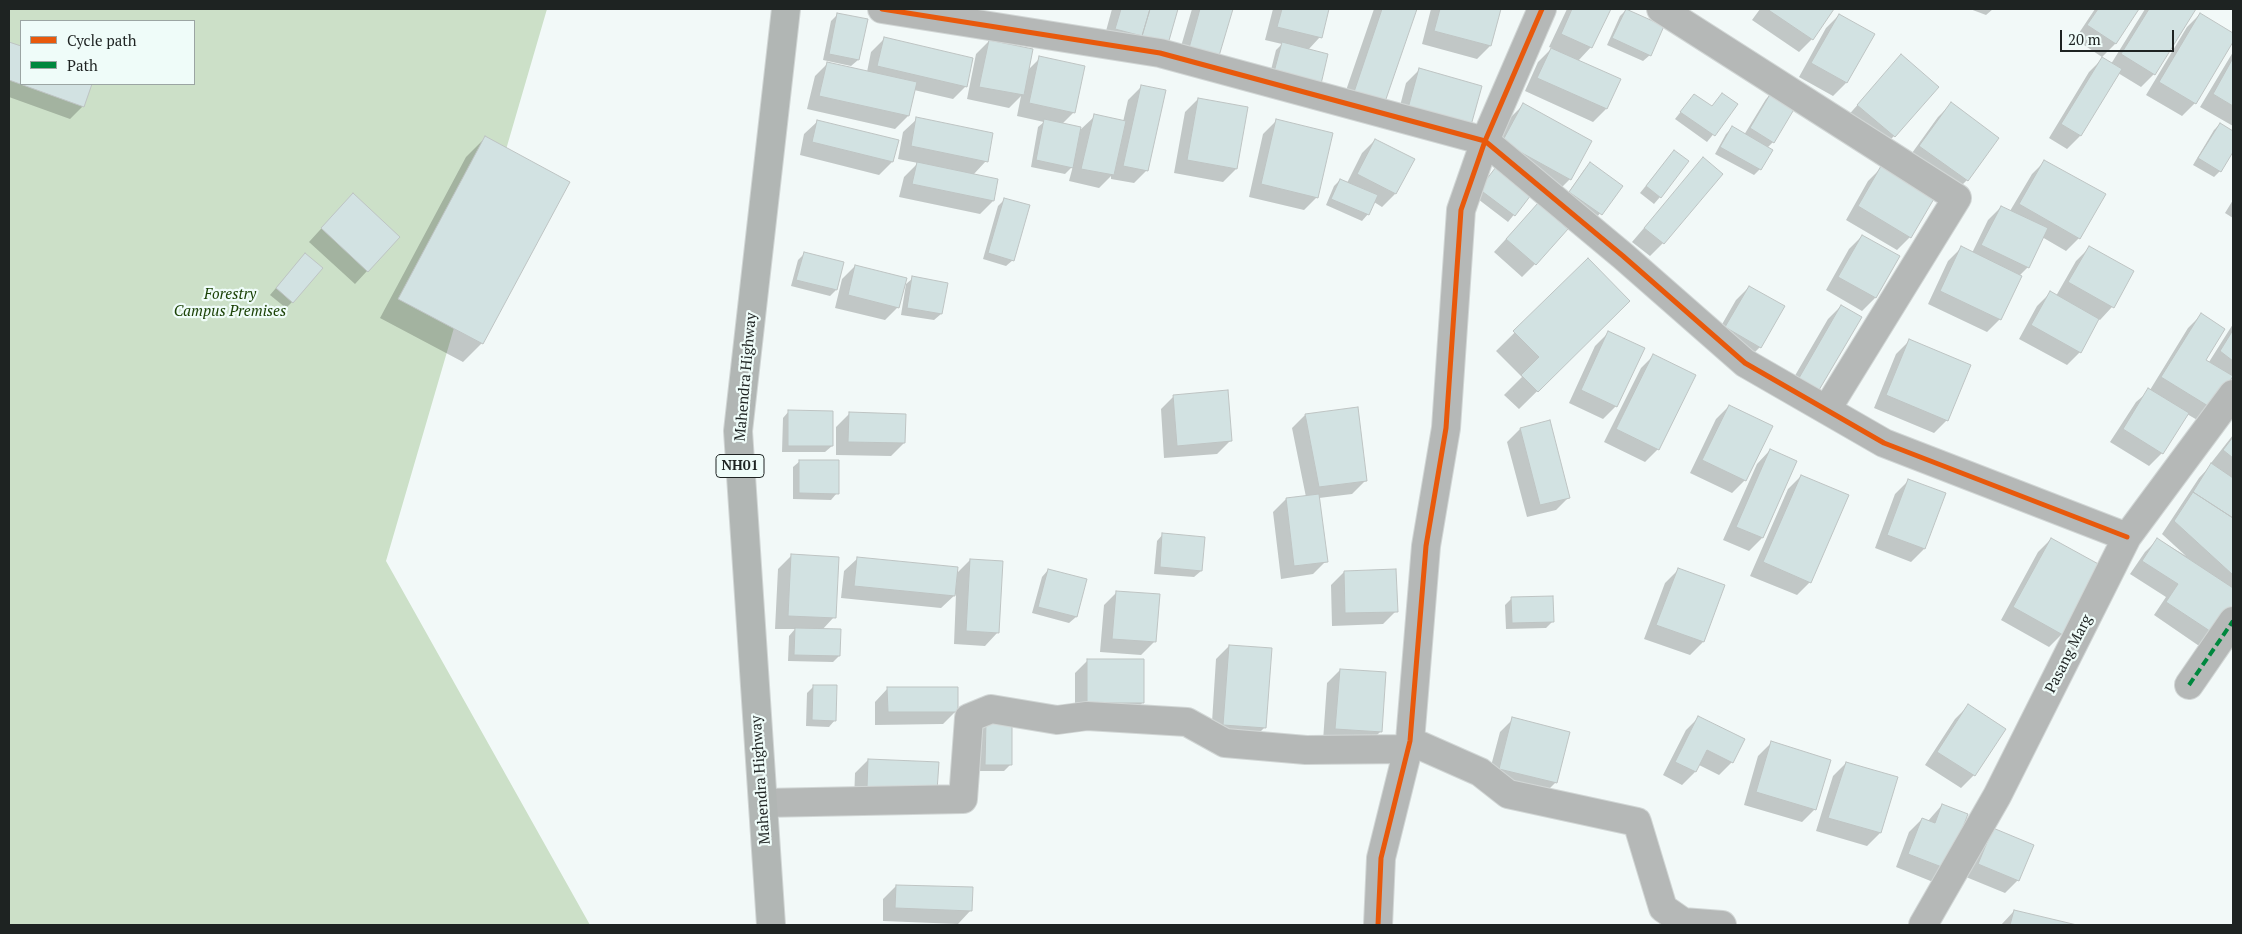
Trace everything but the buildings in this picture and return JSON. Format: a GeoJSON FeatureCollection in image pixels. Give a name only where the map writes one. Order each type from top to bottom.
{"type":"FeatureCollection","features":[{"type":"Feature","properties":{"kind":"highway","name":"Mahendra Highway"},"geometry":{"type":"LineString","coordinates":[[771,925],[738,431],[786,9]]}},
{"type":"Feature","properties":{"kind":"street"},"geometry":{"type":"LineString","coordinates":[[882,9],[1160,53],[1485,142],[1623,256],[1745,363],[1884,443],[2127,537]]}},
{"type":"Feature","properties":{"kind":"street"},"geometry":{"type":"LineString","coordinates":[[1378,925],[1381,858],[1410,745],[1426,546],[1446,428],[1460,210],[1485,142],[1542,9]]}},
{"type":"Feature","properties":{"kind":"street"},"geometry":{"type":"LineString","coordinates":[[1662,9],[1957,198],[1827,409]]}},
{"type":"Feature","properties":{"kind":"street","name":"Pasang Marg"},"geometry":{"type":"LineString","coordinates":[[1923,925],[1997,796],[2127,537],[2233,394]]}},
{"type":"Feature","properties":{"kind":"street"},"geometry":{"type":"LineString","coordinates":[[2190,685],[2233,620]]}},
{"type":"Feature","properties":{"kind":"street"},"geometry":{"type":"LineString","coordinates":[[763,803],[963,799],[969,718],[991,709],[1057,720],[1087,716],[1187,722],[1226,743],[1306,750],[1410,745],[1480,772],[1508,794],[1637,822],[1663,908],[1683,922],[1722,925]]}},
{"type":"Feature","properties":{"kind":"green space","name":"Forestry Campus Premises"},"geometry":{"type":"Polygon","coordinates":[[[9,9],[547,9],[386,561],[590,925],[9,925],[9,9]]]}},
{"type":"Feature","properties":{"kind":"marked path"},"geometry":{"type":"LineString","coordinates":[[2189,685],[2233,621]]}},
{"type":"Feature","properties":{"kind":"cycle path"},"geometry":{"type":"LineString","coordinates":[[882,9],[1160,53],[1485,141],[1623,256],[1745,363],[1884,443],[2127,537]]}},
{"type":"Feature","properties":{"kind":"cycle path"},"geometry":{"type":"LineString","coordinates":[[1378,925],[1381,858],[1410,741],[1426,546],[1446,428],[1461,210],[1485,141],[1542,9]]}}]}
